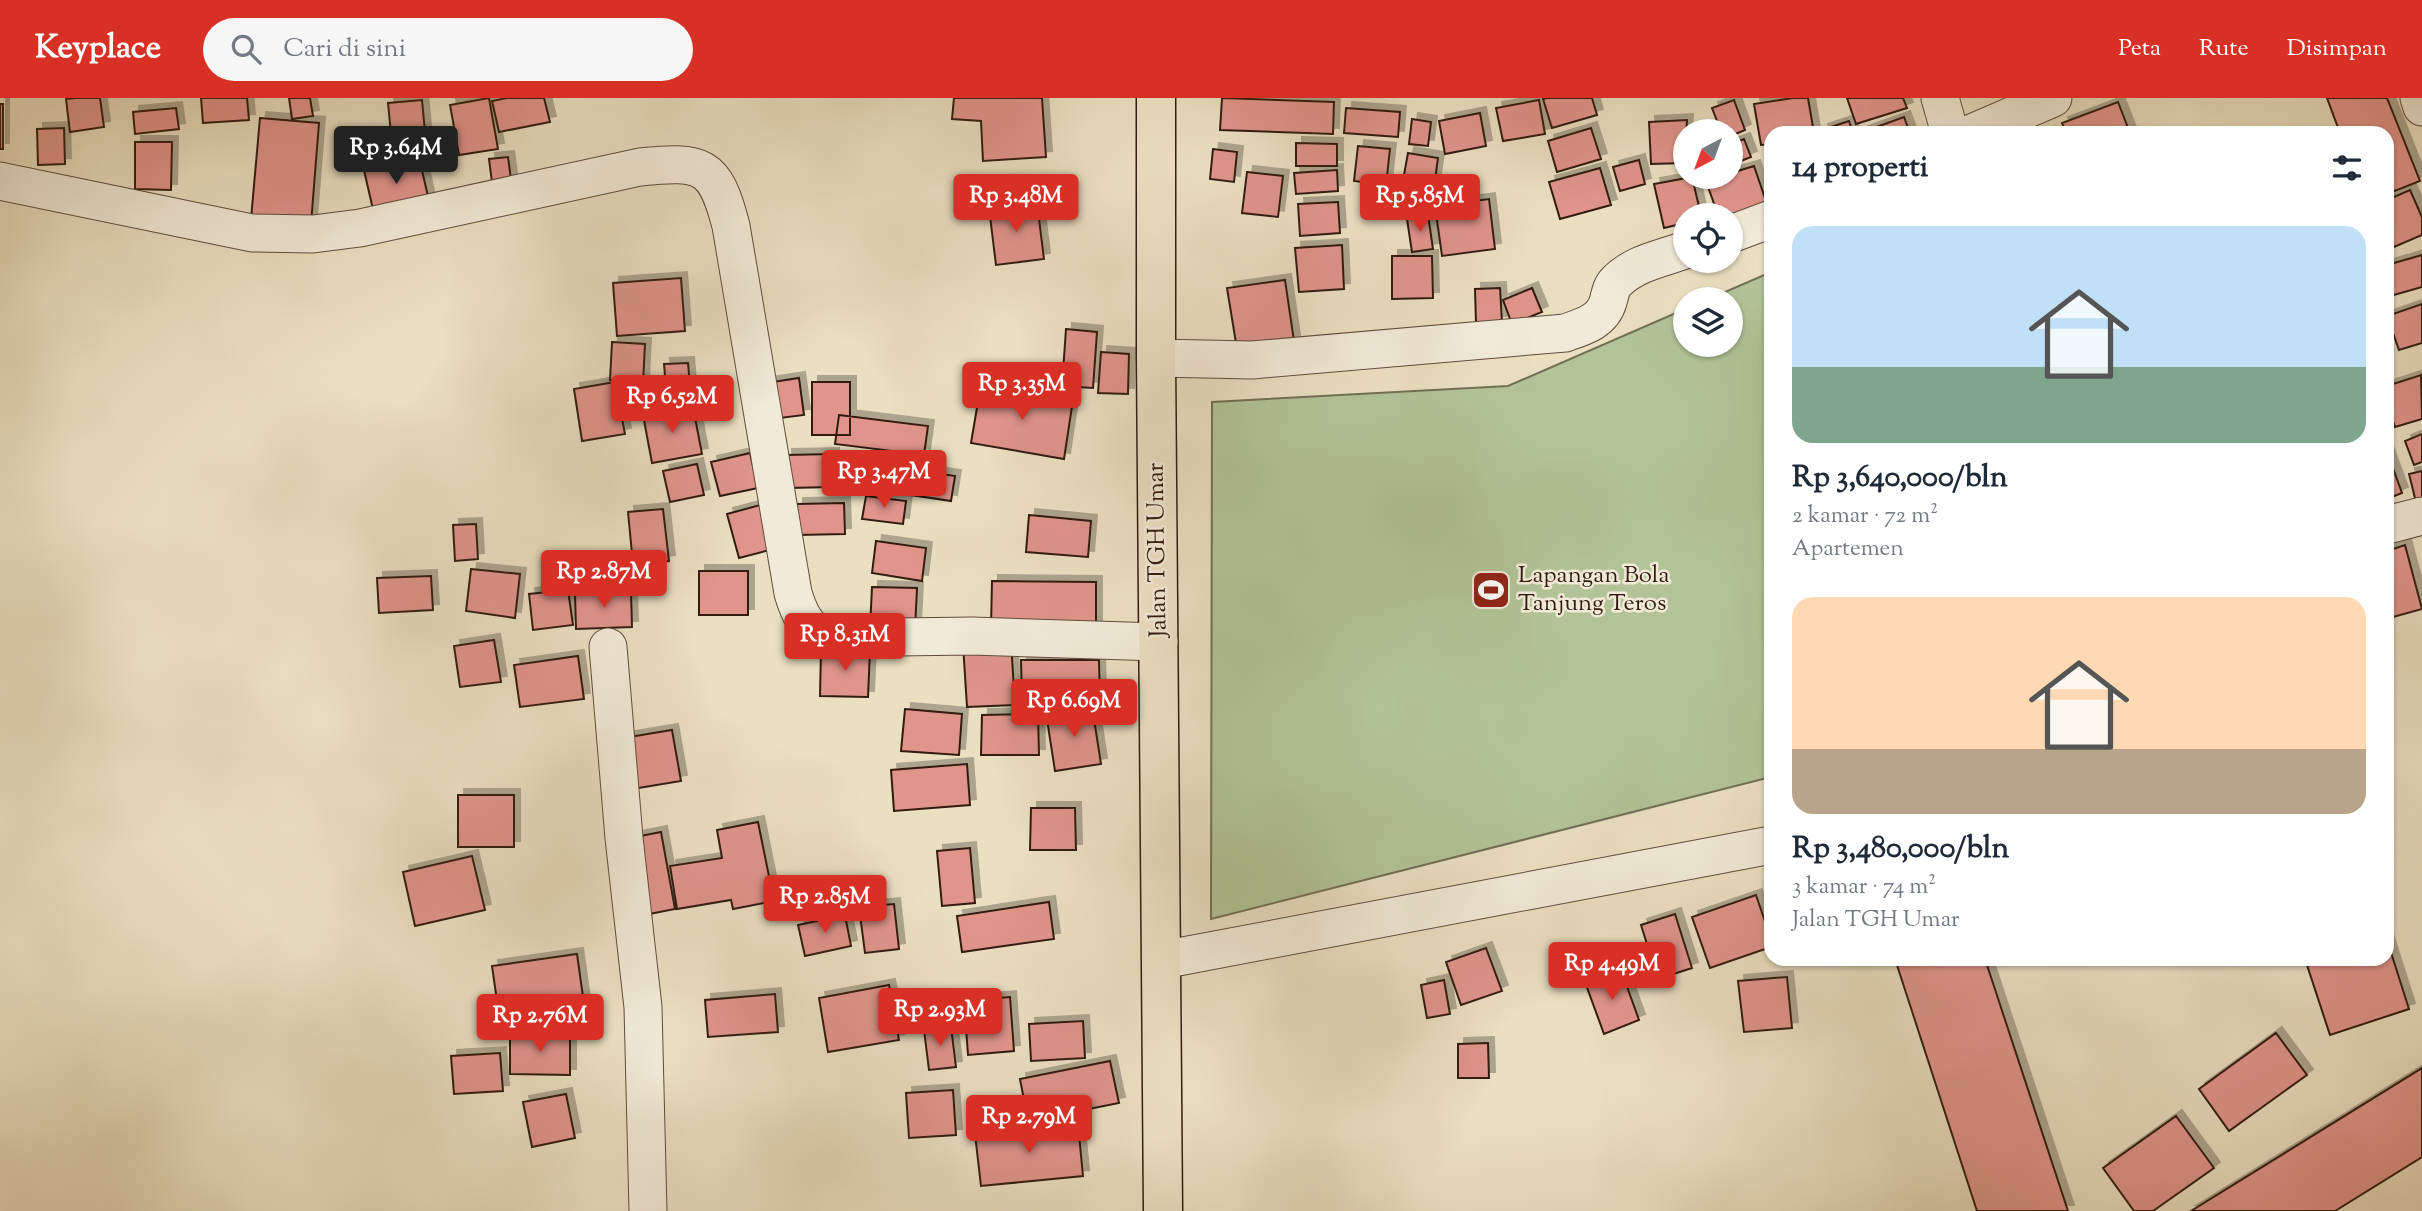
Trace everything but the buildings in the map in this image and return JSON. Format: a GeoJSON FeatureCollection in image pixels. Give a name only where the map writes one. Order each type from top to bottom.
{"type":"FeatureCollection","features":[{"type":"Feature","properties":{"kind":"main road","name":"Jalan TGH Umar"},"geometry":{"type":"LineString","coordinates":[[1156,98],[1163,1211]]}},
{"type":"Feature","properties":{"kind":"street"},"geometry":{"type":"LineString","coordinates":[[1940,98],[1948,126]]}},
{"type":"Feature","properties":{"kind":"street"},"geometry":{"type":"LineString","coordinates":[[1988,126],[2053,98]]}},
{"type":"Feature","properties":{"kind":"street"},"geometry":{"type":"LineString","coordinates":[[2419,98],[2422,107]]}},
{"type":"Feature","properties":{"kind":"street"},"geometry":{"type":"LineString","coordinates":[[0,181],[252,233],[313,234],[373,225],[640,167],[681,163],[703,169],[723,195],[731,226],[793,593],[800,616],[813,631],[823,638],[985,636],[1158,642]]}},
{"type":"Feature","properties":{"kind":"street"},"geometry":{"type":"LineString","coordinates":[[1743,230],[1764,222]]}},
{"type":"Feature","properties":{"kind":"street"},"geometry":{"type":"LineString","coordinates":[[1156,358],[1252,360],[1565,333],[1597,319],[1607,306],[1614,284],[1627,272],[1644,263],[1673,254]]}},
{"type":"Feature","properties":{"kind":"street"},"geometry":{"type":"LineString","coordinates":[[2394,523],[2422,516]]}},
{"type":"Feature","properties":{"kind":"street"},"geometry":{"type":"LineString","coordinates":[[608,647],[624,838],[643,1007],[648,1211]]}},
{"type":"Feature","properties":{"kind":"street"},"geometry":{"type":"LineString","coordinates":[[1162,960],[1764,846]]}},
{"type":"Feature","properties":{"kind":"green space","name":"Lapangan Bola Tanjung Teros"},"geometry":{"type":"Polygon","coordinates":[[[1764,275],[1764,779],[1211,919],[1212,402],[1508,386],[1673,314],[1673,357],[1743,357],[1743,287],[1737,287],[1764,275]]]}},
{"type":"Feature","properties":{"kind":"place","name":"Lapangan Bola Tanjung Teros"},"geometry":{"type":"Point","coordinates":[1491,590]}}]}
